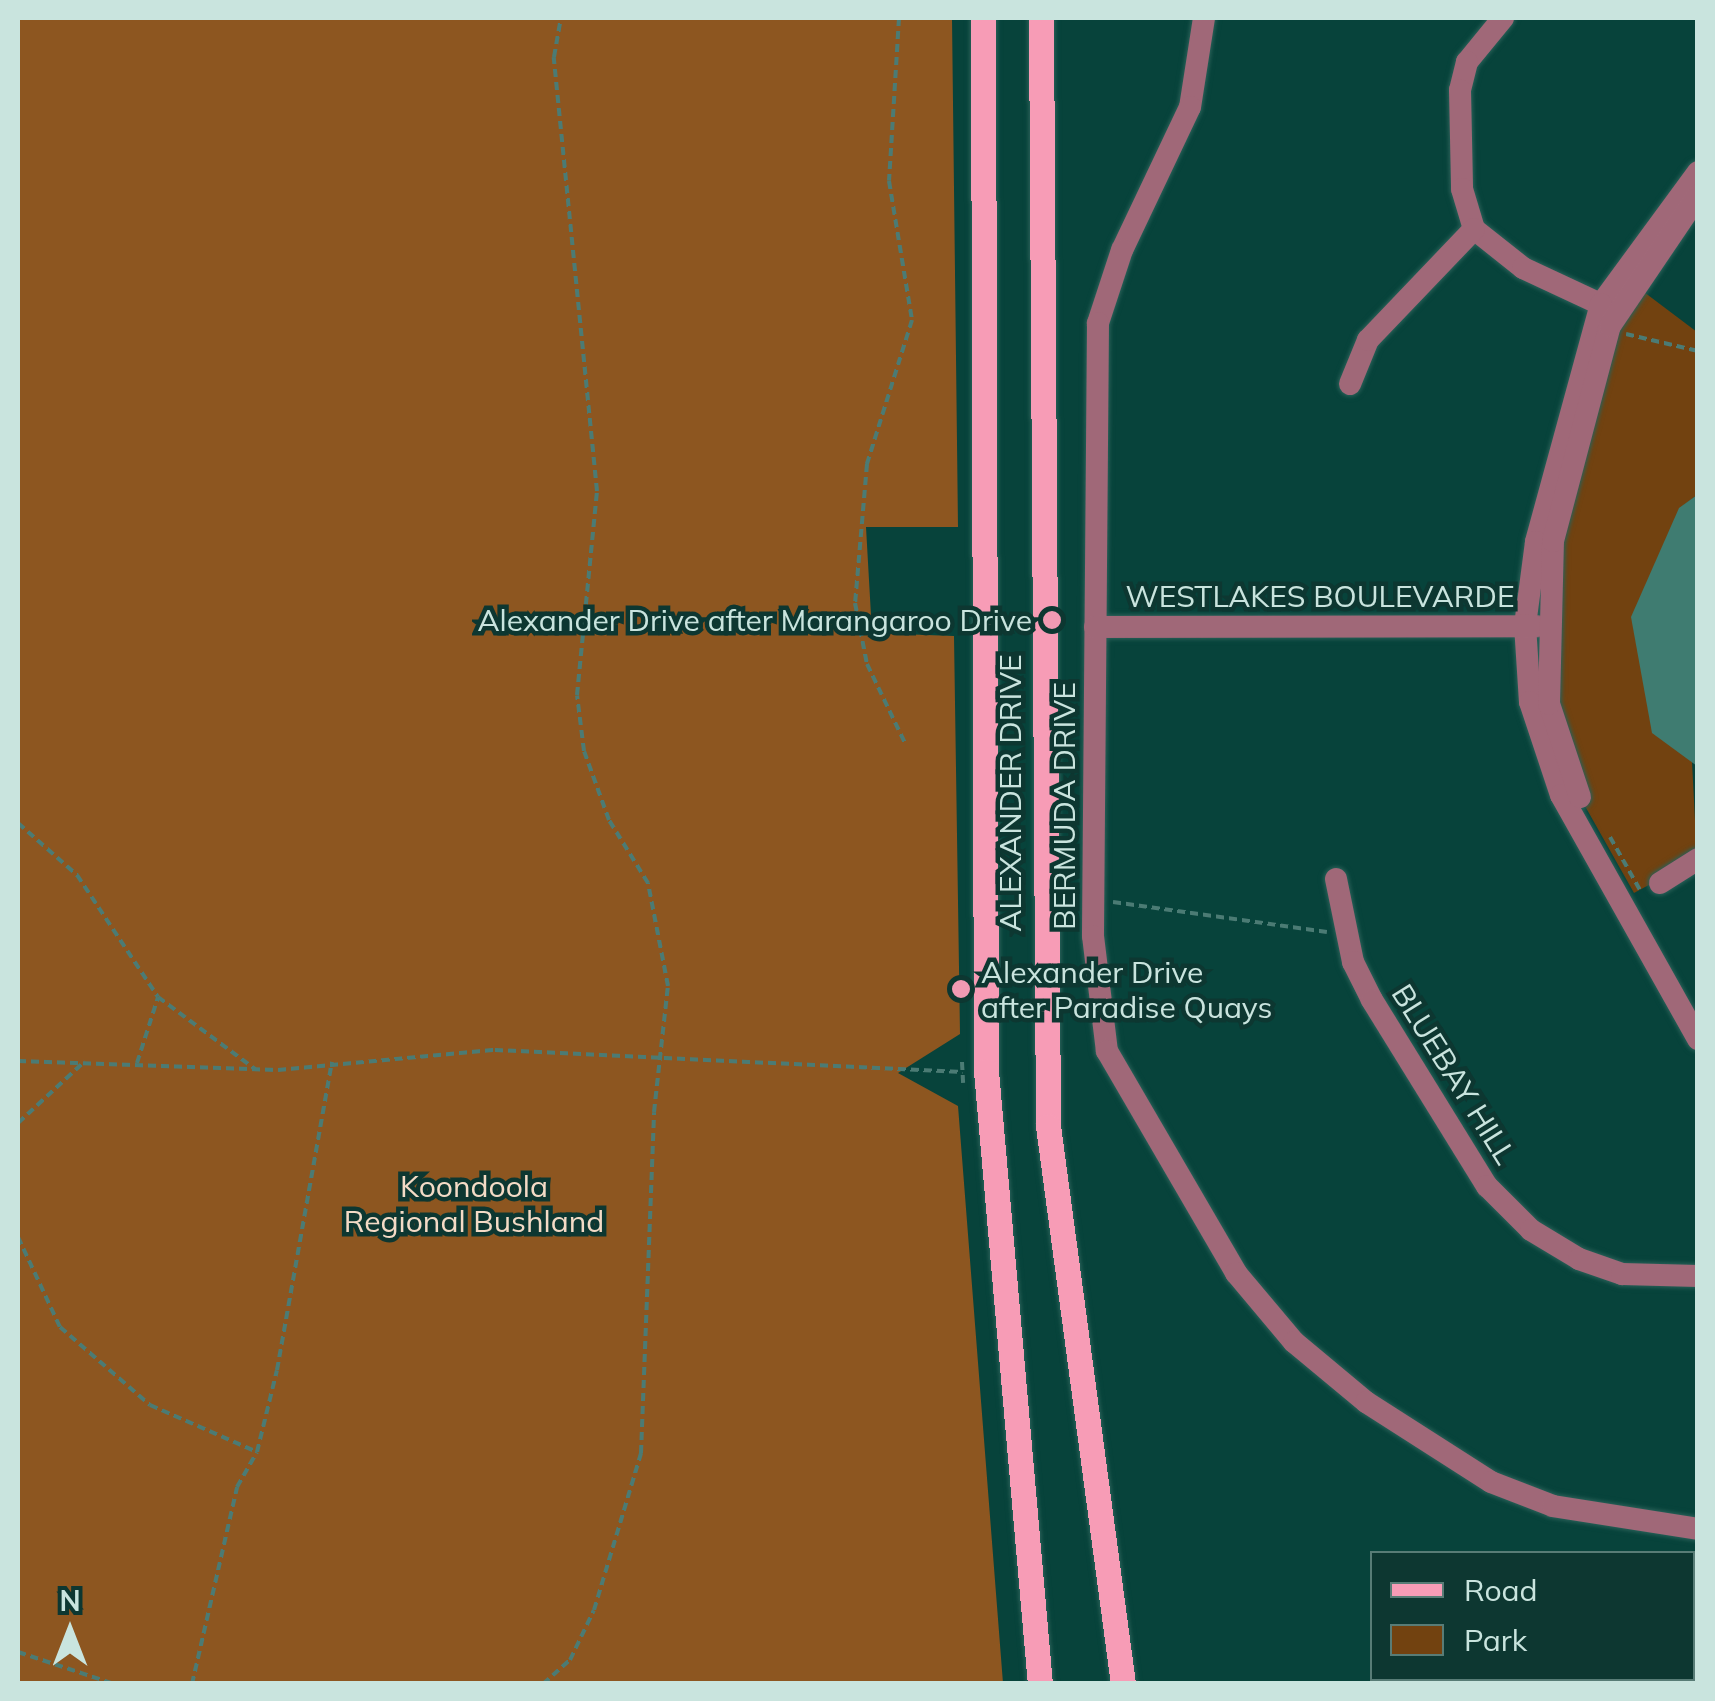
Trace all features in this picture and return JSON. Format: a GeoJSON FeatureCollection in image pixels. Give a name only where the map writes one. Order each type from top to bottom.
{"type":"FeatureCollection","features":[{"type":"Feature","properties":{"kind":"main road","name":"ALEXANDER DRIVE"},"geometry":{"type":"LineString","coordinates":[[983,18],[986,1071],[1040,1684]]}},
{"type":"Feature","properties":{"kind":"main road","name":"ALEXANDER DRIVE"},"geometry":{"type":"LineString","coordinates":[[1041,18],[1048,1126],[1123,1684]]}},
{"type":"Feature","properties":{"kind":"street","name":"BERMUDA DRIVE"},"geometry":{"type":"LineString","coordinates":[[1204,18],[1190,107],[1122,250],[1098,323],[1094,899],[1107,1052],[1236,1273],[1294,1342],[1490,1482],[1626,1523],[1698,1529]]}},
{"type":"Feature","properties":{"kind":"street"},"geometry":{"type":"LineString","coordinates":[[1503,18],[1467,62],[1460,90],[1462,188],[1474,230],[1523,268],[1615,316]]}},
{"type":"Feature","properties":{"kind":"street"},"geometry":{"type":"LineString","coordinates":[[1698,172],[1615,316],[1536,542],[1530,702],[1561,795],[1698,1039]]}},
{"type":"Feature","properties":{"kind":"street"},"geometry":{"type":"LineString","coordinates":[[1615,316],[1698,196]]}},
{"type":"Feature","properties":{"kind":"street"},"geometry":{"type":"LineString","coordinates":[[1350,384],[1368,340],[1474,230]]}},
{"type":"Feature","properties":{"kind":"street","name":"WESTLAKES BOULEVARDE"},"geometry":{"type":"LineString","coordinates":[[1095,627],[1535,626]]}},
{"type":"Feature","properties":{"kind":"street"},"geometry":{"type":"LineString","coordinates":[[1535,626],[1549,704],[1572,782],[1698,1008]]}},
{"type":"Feature","properties":{"kind":"street"},"geometry":{"type":"LineString","coordinates":[[1653,892],[1698,858]]}},
{"type":"Feature","properties":{"kind":"street","name":"BLUEBAY HILL"},"geometry":{"type":"LineString","coordinates":[[1336,880],[1344,931],[1372,1000],[1486,1186],[1530,1230],[1622,1274],[1698,1276]]}},
{"type":"Feature","properties":{"kind":"path"},"geometry":{"type":"LineString","coordinates":[[543,1684],[570,1660],[594,1610],[635,1487],[668,986],[648,882],[609,820],[584,751],[577,695],[597,491],[554,56],[561,18]]}},
{"type":"Feature","properties":{"kind":"path"},"geometry":{"type":"LineString","coordinates":[[899,18],[889,181],[912,320],[866,464],[855,603],[867,664],[905,744]]}},
{"type":"Feature","properties":{"kind":"path"},"geometry":{"type":"LineString","coordinates":[[1615,316],[1620,346]]}},
{"type":"Feature","properties":{"kind":"path"},"geometry":{"type":"LineString","coordinates":[[1600,819],[1653,892]]}},
{"type":"Feature","properties":{"kind":"path"},"geometry":{"type":"LineString","coordinates":[[18,822],[77,875],[158,996],[255,1069]]}},
{"type":"Feature","properties":{"kind":"path"},"geometry":{"type":"LineString","coordinates":[[1094,899],[1344,931]]}},
{"type":"Feature","properties":{"kind":"path"},"geometry":{"type":"LineString","coordinates":[[137,1063],[158,996]]}},
{"type":"Feature","properties":{"kind":"path"},"geometry":{"type":"LineString","coordinates":[[18,1062],[255,1069],[494,1050],[664,1055],[872,1074],[986,1071]]}},
{"type":"Feature","properties":{"kind":"path"},"geometry":{"type":"LineString","coordinates":[[18,1123],[85,1061]]}},
{"type":"Feature","properties":{"kind":"path"},"geometry":{"type":"LineString","coordinates":[[192,1684],[238,1487],[257,1452],[332,1062]]}},
{"type":"Feature","properties":{"kind":"path"},"geometry":{"type":"LineString","coordinates":[[18,1238],[60,1327],[150,1405],[257,1452]]}},
{"type":"Feature","properties":{"kind":"path"},"geometry":{"type":"LineString","coordinates":[[18,1652],[114,1684]]}},
{"type":"Feature","properties":{"kind":"green space","name":"Koondoola Regional Bushland"},"geometry":{"type":"Polygon","coordinates":[[[18,18],[952,18],[958,527],[866,527],[872,633],[954,636],[960,1034],[898,1073],[958,1106],[1003,1683],[18,1683],[18,18]]]}},
{"type":"Feature","properties":{"kind":"green space"},"geometry":{"type":"Polygon","coordinates":[[[1632,283],[1697,332],[1697,495],[1679,509],[1697,859],[1634,893],[1572,783],[1545,663],[1570,474],[1632,283]]]}},
{"type":"Feature","properties":{"kind":"shaded area"},"geometry":{"type":"Polygon","coordinates":[[[1697,495],[1697,766],[1652,733],[1631,617],[1679,508],[1697,495]]]}},
{"type":"Feature","properties":{"kind":"place","name":"Alexander Drive after Marangaroo Drive"},"geometry":{"type":"Point","coordinates":[1052,620]}},
{"type":"Feature","properties":{"kind":"place","name":"Alexander Drive after Paradise Quays"},"geometry":{"type":"Point","coordinates":[961,989]}}]}
